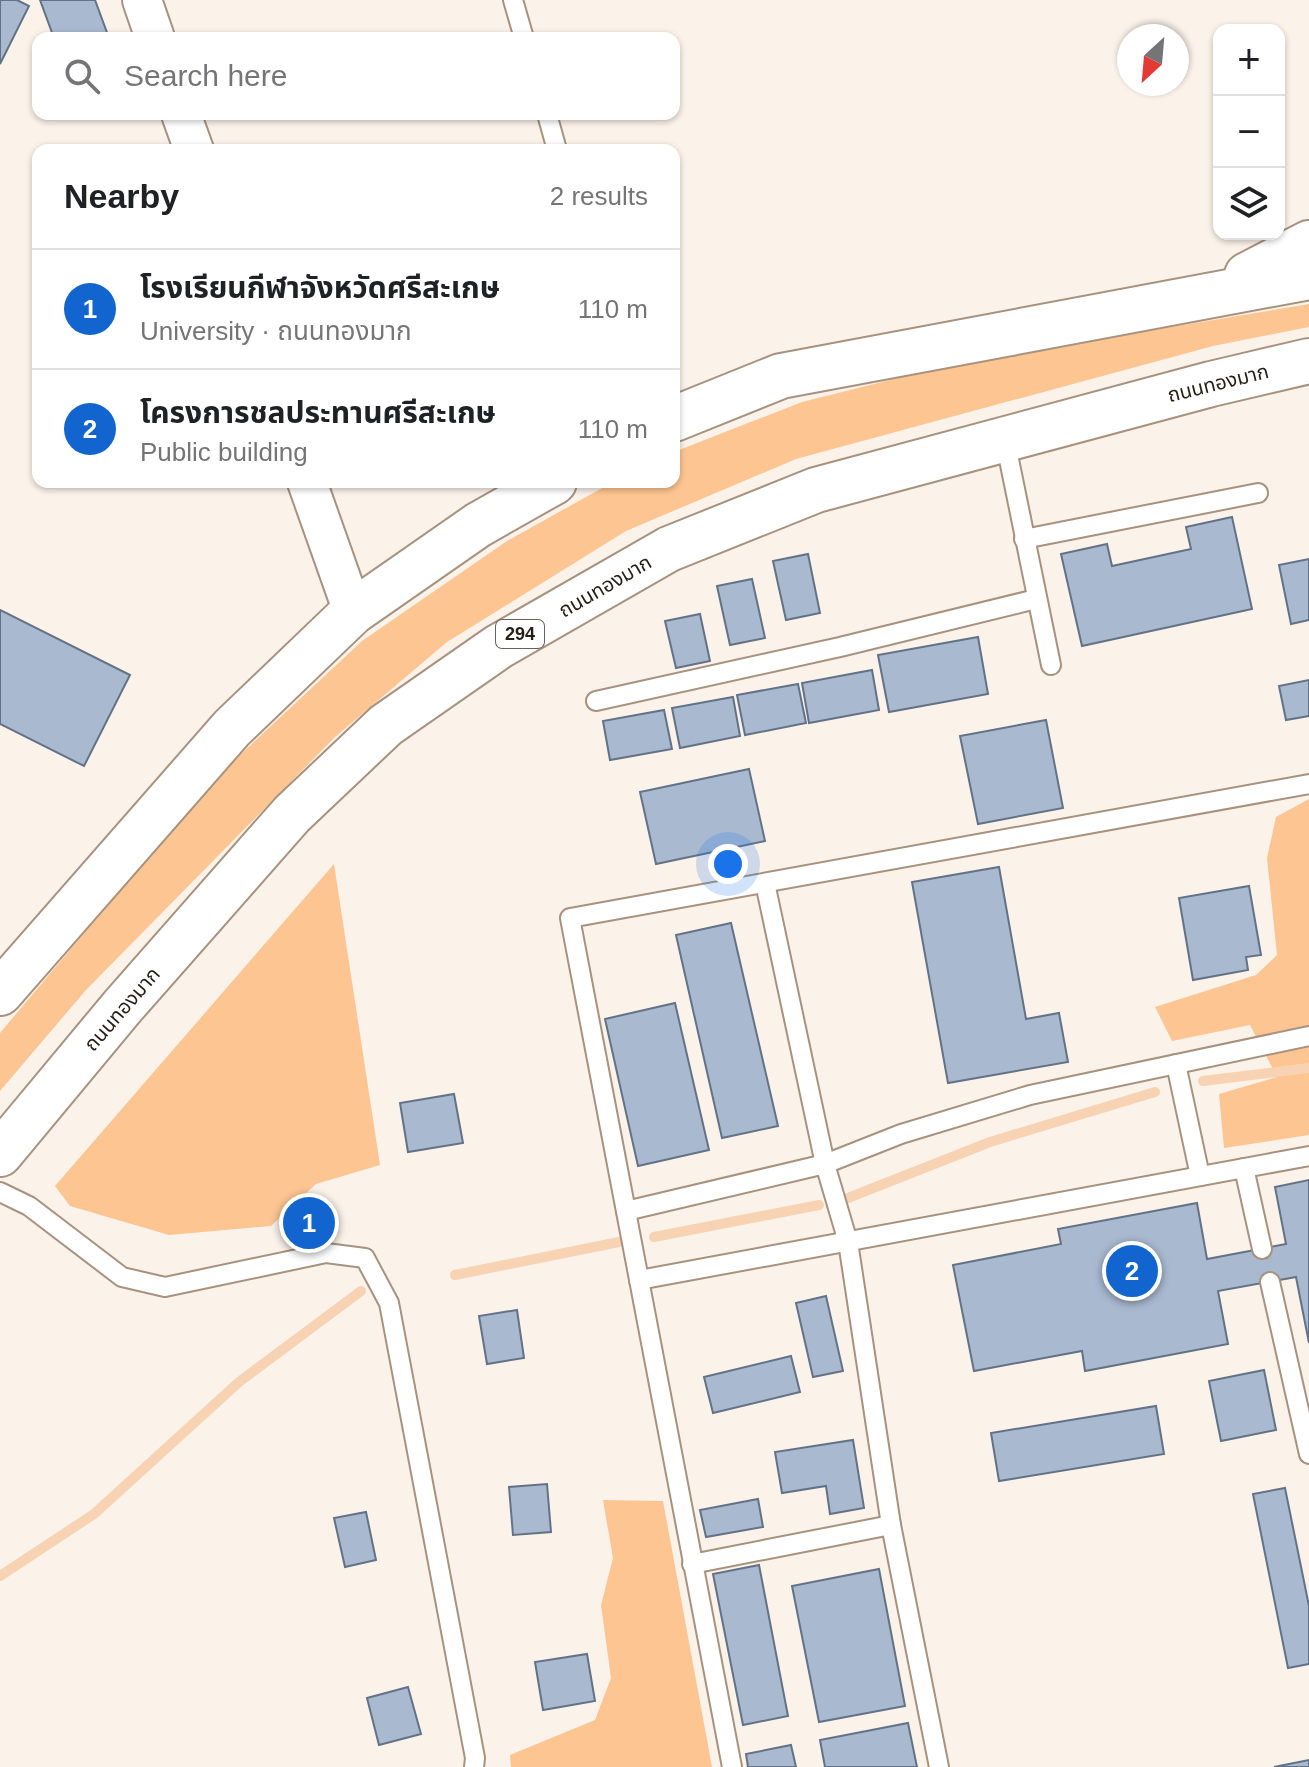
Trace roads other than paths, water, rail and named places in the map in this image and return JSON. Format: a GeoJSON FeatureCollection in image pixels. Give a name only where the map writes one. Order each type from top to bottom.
{"type":"FeatureCollection","features":[{"type":"Feature","properties":{"kind":"main road"},"geometry":{"type":"LineString","coordinates":[[1205,296],[1309,243]]}},
{"type":"Feature","properties":{"kind":"main road"},"geometry":{"type":"LineString","coordinates":[[680,417],[781,376],[1309,277]]}},
{"type":"Feature","properties":{"kind":"main road","name":"ถนนทองมาก"},"geometry":{"type":"LineString","coordinates":[[0,1154],[123,1006],[292,814],[386,725],[498,647],[669,549],[816,490],[1211,384],[1309,361]]}},
{"type":"Feature","properties":{"kind":"main road"},"geometry":{"type":"LineString","coordinates":[[1211,384],[1309,385]]}},
{"type":"Feature","properties":{"kind":"main road"},"geometry":{"type":"LineString","coordinates":[[0,993],[232,728],[353,612],[478,525],[543,488]]}},
{"type":"Feature","properties":{"kind":"street"},"geometry":{"type":"LineString","coordinates":[[142,0],[153,32]]}},
{"type":"Feature","properties":{"kind":"street"},"geometry":{"type":"LineString","coordinates":[[183,120],[192,144]]}},
{"type":"Feature","properties":{"kind":"street"},"geometry":{"type":"LineString","coordinates":[[309,488],[353,612]]}},
{"type":"Feature","properties":{"kind":"lane"},"geometry":{"type":"LineString","coordinates":[[513,0],[522,32]]}},
{"type":"Feature","properties":{"kind":"lane"},"geometry":{"type":"LineString","coordinates":[[549,120],[555,144]]}},
{"type":"Feature","properties":{"kind":"lane"},"geometry":{"type":"LineString","coordinates":[[1005,440],[1051,665]]}},
{"type":"Feature","properties":{"kind":"lane"},"geometry":{"type":"LineString","coordinates":[[1024,539],[1258,493]]}},
{"type":"Feature","properties":{"kind":"lane"},"geometry":{"type":"LineString","coordinates":[[596,701],[840,647],[1036,599]]}},
{"type":"Feature","properties":{"kind":"lane"},"geometry":{"type":"LineString","coordinates":[[732,1767],[570,918],[1309,784]]}},
{"type":"Feature","properties":{"kind":"lane"},"geometry":{"type":"LineString","coordinates":[[765,883],[825,1164],[848,1242],[891,1525],[939,1767]]}},
{"type":"Feature","properties":{"kind":"lane"},"geometry":{"type":"LineString","coordinates":[[626,1211],[825,1164],[901,1134],[1030,1095],[1309,1036]]}},
{"type":"Feature","properties":{"kind":"lane"},"geometry":{"type":"LineString","coordinates":[[1176,1064],[1200,1176]]}},
{"type":"Feature","properties":{"kind":"lane"},"geometry":{"type":"LineString","coordinates":[[639,1280],[1309,1156]]}},
{"type":"Feature","properties":{"kind":"lane"},"geometry":{"type":"LineString","coordinates":[[1244,1168],[1262,1249]]}},
{"type":"Feature","properties":{"kind":"lane"},"geometry":{"type":"LineString","coordinates":[[0,1192],[29,1206],[122,1277],[165,1287],[326,1253],[365,1258],[389,1303],[472,1742],[474,1767]]}},
{"type":"Feature","properties":{"kind":"lane"},"geometry":{"type":"LineString","coordinates":[[1270,1282],[1309,1454]]}},
{"type":"Feature","properties":{"kind":"lane"},"geometry":{"type":"LineString","coordinates":[[692,1564],[891,1525]]}},
{"type":"Feature","properties":{"kind":"waterway"},"geometry":{"type":"LineString","coordinates":[[1203,1081],[1309,1068]]}},
{"type":"Feature","properties":{"kind":"waterway"},"geometry":{"type":"LineString","coordinates":[[848,1198],[990,1142],[1155,1092]]}},
{"type":"Feature","properties":{"kind":"waterway"},"geometry":{"type":"LineString","coordinates":[[654,1237],[819,1205]]}},
{"type":"Feature","properties":{"kind":"waterway"},"geometry":{"type":"LineString","coordinates":[[455,1275],[619,1242]]}},
{"type":"Feature","properties":{"kind":"waterway"},"geometry":{"type":"LineString","coordinates":[[0,1576],[94,1514],[239,1382],[361,1291]]}},
{"type":"Feature","properties":{"kind":"place","name":"โรงเรียนกีฬาจังหวัดศรีสะเกษ"},"geometry":{"type":"Point","coordinates":[309,1223]}},
{"type":"Feature","properties":{"kind":"place","name":"โครงการชลประทานศรีสะเกษ"},"geometry":{"type":"Point","coordinates":[1132,1271]}}]}
